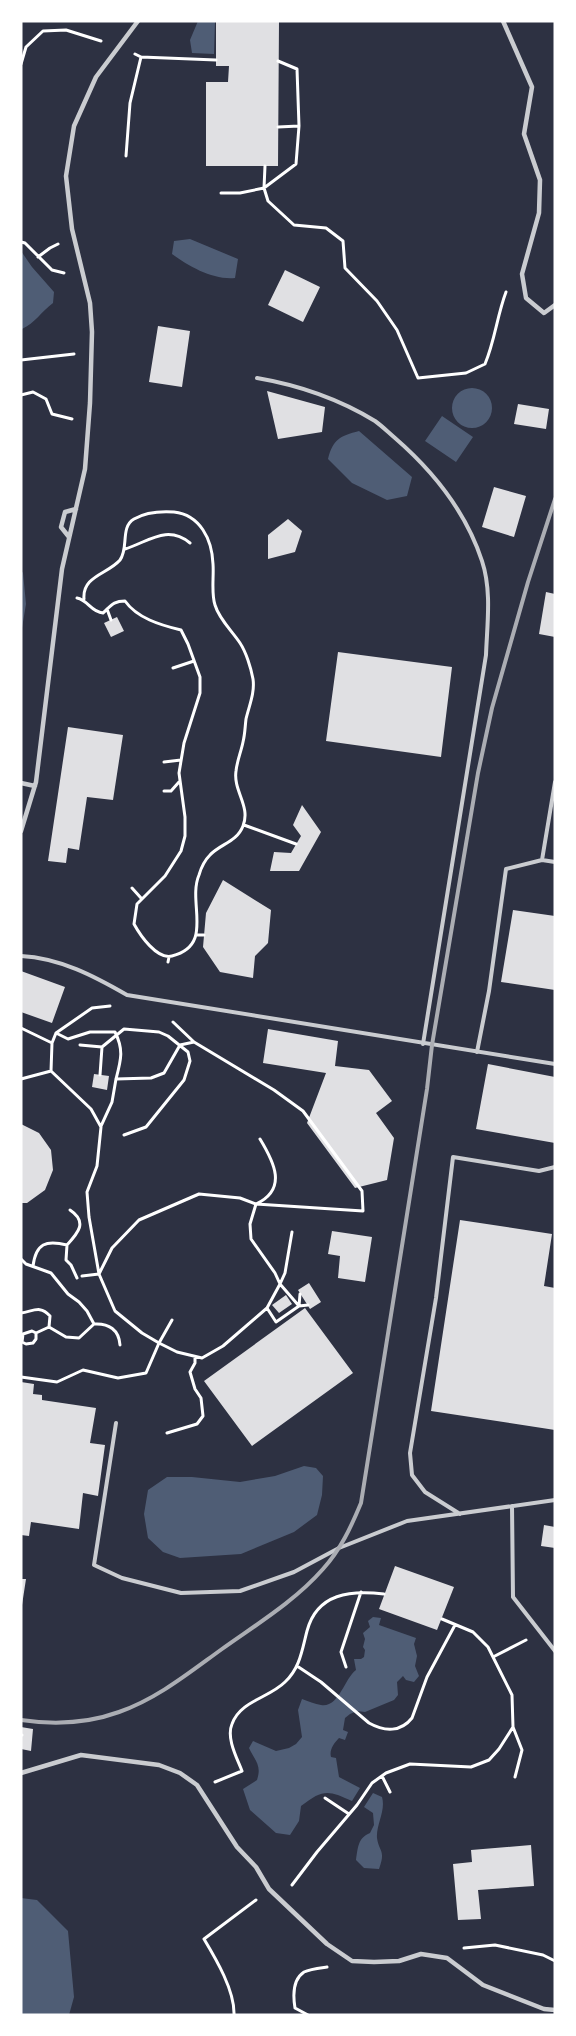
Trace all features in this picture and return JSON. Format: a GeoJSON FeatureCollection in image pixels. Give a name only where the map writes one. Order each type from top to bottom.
{"type":"FeatureCollection","features":[{"type":"Feature","properties":{"kind":"street"},"geometry":{"type":"LineString","coordinates":[[21,832],[34,786],[62,569],[85,469],[92,354],[90,303],[72,230],[66,176],[74,126],[96,77],[138,21]]}},
{"type":"Feature","properties":{"kind":"street"},"geometry":{"type":"LineString","coordinates":[[503,21],[532,87],[524,134],[540,180],[539,213],[522,274],[526,298],[544,312],[555,305]]}},
{"type":"Feature","properties":{"kind":"street"},"geometry":{"type":"LineString","coordinates":[[69,536],[61,528],[65,512],[76,508]]}},
{"type":"Feature","properties":{"kind":"street"},"geometry":{"type":"LineString","coordinates":[[21,783],[34,786]]}},
{"type":"Feature","properties":{"kind":"street"},"geometry":{"type":"LineString","coordinates":[[21,1772],[81,1756],[158,1765],[180,1773],[197,1785],[237,1847],[256,1866],[269,1889],[327,1944],[352,1961],[399,1961],[421,1954],[447,1958],[483,1984],[544,2009],[555,2010]]}},
{"type":"Feature","properties":{"kind":"lane"},"geometry":{"type":"LineString","coordinates":[[257,378],[279,382],[337,401],[376,422],[411,452],[439,481],[463,519],[482,562],[488,599],[486,656],[423,1044]]}},
{"type":"Feature","properties":{"kind":"lane"},"geometry":{"type":"LineString","coordinates":[[542,860],[555,782]]}},
{"type":"Feature","properties":{"kind":"lane"},"geometry":{"type":"LineString","coordinates":[[477,1052],[489,992],[506,869],[542,860],[555,862]]}},
{"type":"Feature","properties":{"kind":"lane"},"geometry":{"type":"LineString","coordinates":[[21,956],[58,962],[90,974],[127,995],[555,1064]]}},
{"type":"Feature","properties":{"kind":"lane"},"geometry":{"type":"LineString","coordinates":[[460,1514],[425,1492],[412,1475],[410,1453],[436,1298],[453,1157],[539,1171],[555,1168]]}},
{"type":"Feature","properties":{"kind":"lane"},"geometry":{"type":"LineString","coordinates":[[116,1423],[94,1565],[122,1578],[181,1593],[240,1591],[294,1572],[339,1548],[407,1521],[555,1500]]}},
{"type":"Feature","properties":{"kind":"lane"},"geometry":{"type":"LineString","coordinates":[[512,1506],[513,1597],[555,1651]]}},
{"type":"Feature","properties":{"kind":"path"},"geometry":{"type":"LineString","coordinates":[[21,64],[26,47],[43,31],[66,30],[119,47],[141,57],[216,60]]}},
{"type":"Feature","properties":{"kind":"path"},"geometry":{"type":"LineString","coordinates":[[126,156],[130,103],[141,57]]}},
{"type":"Feature","properties":{"kind":"path"},"geometry":{"type":"LineString","coordinates":[[220,193],[240,193],[264,188],[296,164],[299,126],[297,69],[278,61]]}},
{"type":"Feature","properties":{"kind":"path"},"geometry":{"type":"LineString","coordinates":[[278,127],[299,126]]}},
{"type":"Feature","properties":{"kind":"path"},"geometry":{"type":"LineString","coordinates":[[265,166],[264,188],[268,201],[294,225],[326,228],[343,241],[345,268],[377,301],[397,330],[418,378],[466,373],[485,364],[493,345],[499,311],[508,288]]}},
{"type":"Feature","properties":{"kind":"path"},"geometry":{"type":"LineString","coordinates":[[21,242],[25,243],[52,270],[64,273],[82,273]]}},
{"type":"Feature","properties":{"kind":"path"},"geometry":{"type":"LineString","coordinates":[[21,360],[66,354],[92,354]]}},
{"type":"Feature","properties":{"kind":"path"},"geometry":{"type":"LineString","coordinates":[[21,395],[33,392],[46,399],[52,414],[88,423]]}},
{"type":"Feature","properties":{"kind":"path"},"geometry":{"type":"LineString","coordinates":[[161,511],[177,513],[189,517],[199,524],[209,542],[213,563],[215,605],[221,617],[242,645],[253,679],[253,697],[235,772],[238,792],[246,813],[244,826],[232,841],[210,854],[198,877],[195,893],[199,922],[196,935],[191,945],[179,954],[169,957],[163,956],[150,945],[134,924],[137,904],[165,876],[181,851],[186,827],[180,781],[181,760],[200,693],[200,677],[180,630],[164,626],[139,614],[131,609],[125,601],[117,601],[110,605],[103,614],[93,610],[84,599],[83,591],[96,575],[117,563],[123,556],[125,548],[126,529],[129,522],[143,514],[161,511]]}},
{"type":"Feature","properties":{"kind":"path"},"geometry":{"type":"LineString","coordinates":[[125,548],[155,536],[175,535],[184,538],[190,543]]}},
{"type":"Feature","properties":{"kind":"path"},"geometry":{"type":"LineString","coordinates":[[107,610],[111,620]]}},
{"type":"Feature","properties":{"kind":"path"},"geometry":{"type":"LineString","coordinates":[[173,668],[194,661]]}},
{"type":"Feature","properties":{"kind":"path"},"geometry":{"type":"LineString","coordinates":[[164,762],[181,760]]}},
{"type":"Feature","properties":{"kind":"path"},"geometry":{"type":"LineString","coordinates":[[164,791],[171,791],[180,781]]}},
{"type":"Feature","properties":{"kind":"path"},"geometry":{"type":"LineString","coordinates":[[244,826],[296,844]]}},
{"type":"Feature","properties":{"kind":"path"},"geometry":{"type":"LineString","coordinates":[[132,888],[141,898]]}},
{"type":"Feature","properties":{"kind":"path"},"geometry":{"type":"LineString","coordinates":[[196,935],[204,935]]}},
{"type":"Feature","properties":{"kind":"path"},"geometry":{"type":"LineString","coordinates":[[168,962],[169,957]]}},
{"type":"Feature","properties":{"kind":"path"},"geometry":{"type":"LineString","coordinates":[[100,1127],[91,1109],[51,1071],[52,1042],[56,1033],[92,1008],[114,1005]]}},
{"type":"Feature","properties":{"kind":"path"},"geometry":{"type":"LineString","coordinates":[[99,1274],[112,1248],[139,1220],[199,1194],[240,1198],[256,1204],[363,1212],[362,1191],[303,1111],[274,1090],[194,1042],[176,1023],[167,1020]]}},
{"type":"Feature","properties":{"kind":"path"},"geometry":{"type":"LineString","coordinates":[[21,1028],[52,1042]]}},
{"type":"Feature","properties":{"kind":"path"},"geometry":{"type":"LineString","coordinates":[[80,1045],[102,1047],[124,1029],[147,1030],[168,1036],[188,1052],[190,1061],[184,1080],[146,1127],[124,1135]]}},
{"type":"Feature","properties":{"kind":"path"},"geometry":{"type":"LineString","coordinates":[[56,1033],[68,1039],[90,1032],[115,1032],[121,1044],[121,1059],[112,1102],[100,1127],[96,1166],[87,1192],[88,1217],[99,1274],[116,1311],[142,1333],[177,1352],[195,1357],[202,1358],[223,1346],[267,1308],[285,1273],[292,1232]]}},
{"type":"Feature","properties":{"kind":"path"},"geometry":{"type":"LineString","coordinates":[[116,1079],[151,1078],[164,1073],[180,1045],[194,1042]]}},
{"type":"Feature","properties":{"kind":"path"},"geometry":{"type":"LineString","coordinates":[[100,1075],[102,1047]]}},
{"type":"Feature","properties":{"kind":"path"},"geometry":{"type":"LineString","coordinates":[[21,1079],[51,1071]]}},
{"type":"Feature","properties":{"kind":"path"},"geometry":{"type":"LineString","coordinates":[[260,1139],[273,1160],[275,1187],[268,1198],[256,1204],[250,1224],[251,1240],[275,1273],[280,1284],[299,1306]]}},
{"type":"Feature","properties":{"kind":"path"},"geometry":{"type":"LineString","coordinates":[[70,1210],[76,1214],[80,1228],[78,1234],[67,1244],[66,1260],[71,1265],[77,1278]]}},
{"type":"Feature","properties":{"kind":"path"},"geometry":{"type":"LineString","coordinates":[[33,1266],[36,1250],[41,1246],[46,1243],[55,1242],[67,1244]]}},
{"type":"Feature","properties":{"kind":"path"},"geometry":{"type":"LineString","coordinates":[[21,1258],[26,1264],[51,1273],[68,1294],[87,1311],[94,1324]]}},
{"type":"Feature","properties":{"kind":"path"},"geometry":{"type":"LineString","coordinates":[[82,1276],[99,1274]]}},
{"type":"Feature","properties":{"kind":"path"},"geometry":{"type":"LineString","coordinates":[[299,1306],[300,1294]]}},
{"type":"Feature","properties":{"kind":"path"},"geometry":{"type":"LineString","coordinates":[[267,1308],[276,1322],[299,1306],[308,1306]]}},
{"type":"Feature","properties":{"kind":"path"},"geometry":{"type":"LineString","coordinates":[[21,1314],[35,1308],[46,1311],[50,1316],[49,1327]]}},
{"type":"Feature","properties":{"kind":"path"},"geometry":{"type":"LineString","coordinates":[[21,1377],[57,1382],[83,1370],[118,1378],[146,1373],[159,1343],[172,1320]]}},
{"type":"Feature","properties":{"kind":"path"},"geometry":{"type":"LineString","coordinates":[[49,1327],[66,1336],[79,1338],[94,1324]]}},
{"type":"Feature","properties":{"kind":"path"},"geometry":{"type":"LineString","coordinates":[[94,1324],[110,1326],[120,1338],[120,1345]]}},
{"type":"Feature","properties":{"kind":"path"},"geometry":{"type":"LineString","coordinates":[[36,1334],[49,1327]]}},
{"type":"Feature","properties":{"kind":"path"},"geometry":{"type":"LineString","coordinates":[[32,1331],[36,1334],[36,1339],[33,1343],[26,1344],[22,1342],[23,1334],[32,1331]]}},
{"type":"Feature","properties":{"kind":"path"},"geometry":{"type":"LineString","coordinates":[[167,1433],[197,1424],[203,1416],[201,1398],[195,1389],[190,1372],[195,1363],[195,1357]]}},
{"type":"Feature","properties":{"kind":"path"},"geometry":{"type":"LineString","coordinates":[[346,1667],[341,1652],[361,1592]]}},
{"type":"Feature","properties":{"kind":"path"},"geometry":{"type":"LineString","coordinates":[[197,1785],[207,1785],[242,1772],[230,1736],[232,1724],[245,1706],[286,1682],[297,1666],[311,1620],[317,1610],[330,1599],[340,1595],[361,1592],[384,1594]]}},
{"type":"Feature","properties":{"kind":"path"},"geometry":{"type":"LineString","coordinates":[[442,1619],[473,1632],[488,1647],[512,1694],[512,1727],[522,1750],[515,1777]]}},
{"type":"Feature","properties":{"kind":"path"},"geometry":{"type":"LineString","coordinates":[[297,1666],[321,1682],[378,1728],[398,1729],[412,1718],[427,1677],[455,1625]]}},
{"type":"Feature","properties":{"kind":"path"},"geometry":{"type":"LineString","coordinates":[[493,1657],[540,1632]]}},
{"type":"Feature","properties":{"kind":"path"},"geometry":{"type":"LineString","coordinates":[[282,1900],[316,1852],[350,1814],[372,1783],[382,1776],[410,1764],[471,1767],[489,1760],[499,1750],[512,1727]]}},
{"type":"Feature","properties":{"kind":"path"},"geometry":{"type":"LineString","coordinates":[[382,1776],[390,1792]]}},
{"type":"Feature","properties":{"kind":"path"},"geometry":{"type":"LineString","coordinates":[[325,1798],[350,1814]]}},
{"type":"Feature","properties":{"kind":"path"},"geometry":{"type":"LineString","coordinates":[[234,2015],[234,2008],[218,1962],[204,1939],[269,1889]]}},
{"type":"Feature","properties":{"kind":"path"},"geometry":{"type":"LineString","coordinates":[[447,1958],[455,1950],[496,1945],[543,1954],[555,1961]]}},
{"type":"Feature","properties":{"kind":"path"},"geometry":{"type":"LineString","coordinates":[[308,2015],[295,2008],[293,1997],[296,1980],[304,1972],[352,1961]]}},
{"type":"Feature","properties":{"kind":"water"},"geometry":{"type":"Polygon","coordinates":[[[198,21],[215,21],[214,54],[192,53],[190,40],[198,21]]]}},
{"type":"Feature","properties":{"kind":"water"},"geometry":{"type":"Polygon","coordinates":[[[190,239],[238,259],[235,278],[218,277],[202,272],[172,254],[174,241],[190,239]]]}},
{"type":"Feature","properties":{"kind":"water"},"geometry":{"type":"Polygon","coordinates":[[[21,251],[54,292],[53,303],[31,324],[22,329],[21,251]]]}},
{"type":"Feature","properties":{"kind":"water"},"geometry":{"type":"Polygon","coordinates":[[[476,388],[483,391],[489,397],[492,408],[491,416],[483,425],[476,428],[468,428],[461,425],[453,416],[452,404],[455,397],[464,389],[476,388]]]}},
{"type":"Feature","properties":{"kind":"water"},"geometry":{"type":"Polygon","coordinates":[[[442,416],[473,437],[456,462],[425,441],[442,416]]]}},
{"type":"Feature","properties":{"kind":"water"},"geometry":{"type":"Polygon","coordinates":[[[359,431],[412,477],[407,496],[387,500],[352,483],[328,459],[332,447],[338,439],[359,431]]]}},
{"type":"Feature","properties":{"kind":"water"},"geometry":{"type":"Polygon","coordinates":[[[21,570],[23,573],[26,604],[21,634],[21,570]]]}},
{"type":"Feature","properties":{"kind":"water"},"geometry":{"type":"Polygon","coordinates":[[[304,1466],[316,1468],[323,1476],[322,1495],[317,1515],[294,1532],[241,1554],[180,1558],[163,1552],[148,1538],[144,1514],[148,1490],[167,1477],[192,1477],[240,1482],[275,1476],[304,1466]]]}},
{"type":"Feature","properties":{"kind":"water"},"geometry":{"type":"Polygon","coordinates":[[[373,1617],[381,1618],[379,1625],[416,1638],[414,1644],[417,1656],[415,1666],[419,1676],[414,1682],[406,1680],[403,1676],[397,1682],[398,1695],[394,1700],[365,1712],[357,1711],[345,1718],[343,1730],[348,1732],[345,1740],[339,1738],[335,1742],[332,1747],[331,1757],[336,1758],[339,1777],[360,1788],[352,1801],[331,1793],[315,1796],[301,1806],[299,1821],[290,1835],[276,1833],[250,1810],[243,1789],[257,1780],[259,1770],[249,1748],[253,1741],[276,1751],[296,1744],[302,1737],[298,1710],[302,1699],[327,1705],[337,1698],[356,1670],[354,1659],[364,1657],[365,1650],[363,1647],[365,1639],[363,1633],[370,1627],[368,1621],[373,1617]]]}},
{"type":"Feature","properties":{"kind":"water"},"geometry":{"type":"Polygon","coordinates":[[[373,1793],[382,1797],[383,1802],[377,1833],[382,1855],[379,1869],[364,1868],[356,1860],[361,1840],[370,1833],[374,1825],[373,1813],[364,1807],[373,1793]]]}},
{"type":"Feature","properties":{"kind":"water"},"geometry":{"type":"Polygon","coordinates":[[[21,1898],[37,1900],[68,1931],[74,1997],[69,2015],[21,2015],[21,1898]]]}},
{"type":"Feature","properties":{"kind":"building"},"geometry":{"type":"Polygon","coordinates":[[[216,21],[279,21],[278,166],[206,166],[206,82],[228,82],[229,66],[216,66],[216,21]]]}},
{"type":"Feature","properties":{"kind":"building"},"geometry":{"type":"Polygon","coordinates":[[[285,270],[320,287],[303,322],[268,305],[285,270]]]}},
{"type":"Feature","properties":{"kind":"building"},"geometry":{"type":"Polygon","coordinates":[[[158,326],[190,331],[182,387],[149,382],[158,326]]]}},
{"type":"Feature","properties":{"kind":"building"},"geometry":{"type":"Polygon","coordinates":[[[267,391],[325,407],[322,432],[278,439],[267,391]]]}},
{"type":"Feature","properties":{"kind":"building"},"geometry":{"type":"Polygon","coordinates":[[[518,404],[549,409],[546,429],[514,424],[518,404]]]}},
{"type":"Feature","properties":{"kind":"building"},"geometry":{"type":"Polygon","coordinates":[[[494,487],[526,496],[514,537],[482,527],[494,487]]]}},
{"type":"Feature","properties":{"kind":"building"},"geometry":{"type":"Polygon","coordinates":[[[288,519],[302,531],[295,552],[268,559],[268,535],[288,519]]]}},
{"type":"Feature","properties":{"kind":"building"},"geometry":{"type":"Polygon","coordinates":[[[546,592],[555,594],[555,637],[539,634],[546,592]]]}},
{"type":"Feature","properties":{"kind":"building"},"geometry":{"type":"Polygon","coordinates":[[[117,617],[124,631],[111,637],[104,623],[117,617]]]}},
{"type":"Feature","properties":{"kind":"building"},"geometry":{"type":"Polygon","coordinates":[[[338,652],[452,667],[441,757],[326,741],[338,652]]]}},
{"type":"Feature","properties":{"kind":"building"},"geometry":{"type":"Polygon","coordinates":[[[68,727],[123,735],[113,800],[87,797],[79,850],[68,848],[66,863],[48,861],[68,727]]]}},
{"type":"Feature","properties":{"kind":"building"},"geometry":{"type":"Polygon","coordinates":[[[302,805],[321,832],[299,871],[270,871],[274,852],[291,853],[301,836],[293,825],[302,805]]]}},
{"type":"Feature","properties":{"kind":"building"},"geometry":{"type":"Polygon","coordinates":[[[223,880],[271,910],[268,943],[255,956],[253,978],[220,972],[203,947],[206,913],[223,880]]]}},
{"type":"Feature","properties":{"kind":"building"},"geometry":{"type":"Polygon","coordinates":[[[513,910],[555,916],[555,990],[501,982],[513,910]]]}},
{"type":"Feature","properties":{"kind":"building"},"geometry":{"type":"Polygon","coordinates":[[[21,971],[65,987],[52,1023],[21,1012],[21,971]]]}},
{"type":"Feature","properties":{"kind":"building"},"geometry":{"type":"Polygon","coordinates":[[[268,1029],[338,1041],[335,1066],[369,1070],[392,1101],[376,1113],[394,1138],[387,1180],[355,1188],[307,1123],[326,1073],[263,1063],[268,1029]]]}},
{"type":"Feature","properties":{"kind":"building"},"geometry":{"type":"Polygon","coordinates":[[[488,1064],[555,1077],[555,1143],[476,1129],[488,1064]]]}},
{"type":"Feature","properties":{"kind":"building"},"geometry":{"type":"Polygon","coordinates":[[[94,1074],[109,1076],[107,1090],[92,1087],[94,1074]]]}},
{"type":"Feature","properties":{"kind":"building"},"geometry":{"type":"Polygon","coordinates":[[[21,1124],[39,1133],[51,1150],[53,1170],[45,1190],[27,1203],[21,1203],[21,1124]]]}},
{"type":"Feature","properties":{"kind":"building"},"geometry":{"type":"Polygon","coordinates":[[[460,1220],[552,1234],[544,1286],[555,1288],[555,1430],[431,1411],[460,1220]]]}},
{"type":"Feature","properties":{"kind":"building"},"geometry":{"type":"Polygon","coordinates":[[[332,1231],[372,1237],[365,1282],[338,1278],[340,1256],[328,1254],[332,1231]]]}},
{"type":"Feature","properties":{"kind":"building"},"geometry":{"type":"Polygon","coordinates":[[[309,1283],[321,1302],[310,1309],[298,1290],[309,1283]]]}},
{"type":"Feature","properties":{"kind":"building"},"geometry":{"type":"Polygon","coordinates":[[[286,1295],[292,1304],[279,1313],[272,1305],[286,1295]]]}},
{"type":"Feature","properties":{"kind":"building"},"geometry":{"type":"Polygon","coordinates":[[[305,1308],[353,1373],[252,1446],[204,1381],[305,1308]]]}},
{"type":"Feature","properties":{"kind":"building"},"geometry":{"type":"Polygon","coordinates":[[[21,1382],[34,1384],[33,1394],[42,1395],[42,1400],[96,1408],[90,1443],[105,1445],[98,1496],[83,1493],[79,1529],[31,1522],[29,1536],[21,1535],[21,1382]]]}},
{"type":"Feature","properties":{"kind":"building"},"geometry":{"type":"Polygon","coordinates":[[[544,1525],[555,1527],[555,1548],[541,1546],[544,1525]]]}},
{"type":"Feature","properties":{"kind":"building"},"geometry":{"type":"Polygon","coordinates":[[[395,1566],[454,1587],[437,1630],[379,1609],[395,1566]]]}},
{"type":"Feature","properties":{"kind":"building"},"geometry":{"type":"Polygon","coordinates":[[[21,1579],[26,1579],[22,1605],[21,1605],[21,1579]]]}},
{"type":"Feature","properties":{"kind":"building"},"geometry":{"type":"Polygon","coordinates":[[[21,1727],[33,1729],[31,1751],[21,1749],[21,1727]]]}},
{"type":"Feature","properties":{"kind":"building"},"geometry":{"type":"Polygon","coordinates":[[[531,1845],[534,1886],[478,1890],[481,1919],[458,1920],[453,1864],[472,1862],[471,1850],[531,1845]]]}},
{"type":"Feature","properties":{"kind":"railway"},"geometry":{"type":"LineString","coordinates":[[21,1720],[58,1723],[95,1719],[133,1707],[160,1692],[262,1621],[312,1581],[335,1554],[345,1538],[361,1503],[427,1089],[432,1045],[478,773],[492,708],[528,582],[555,499]]}}]}
